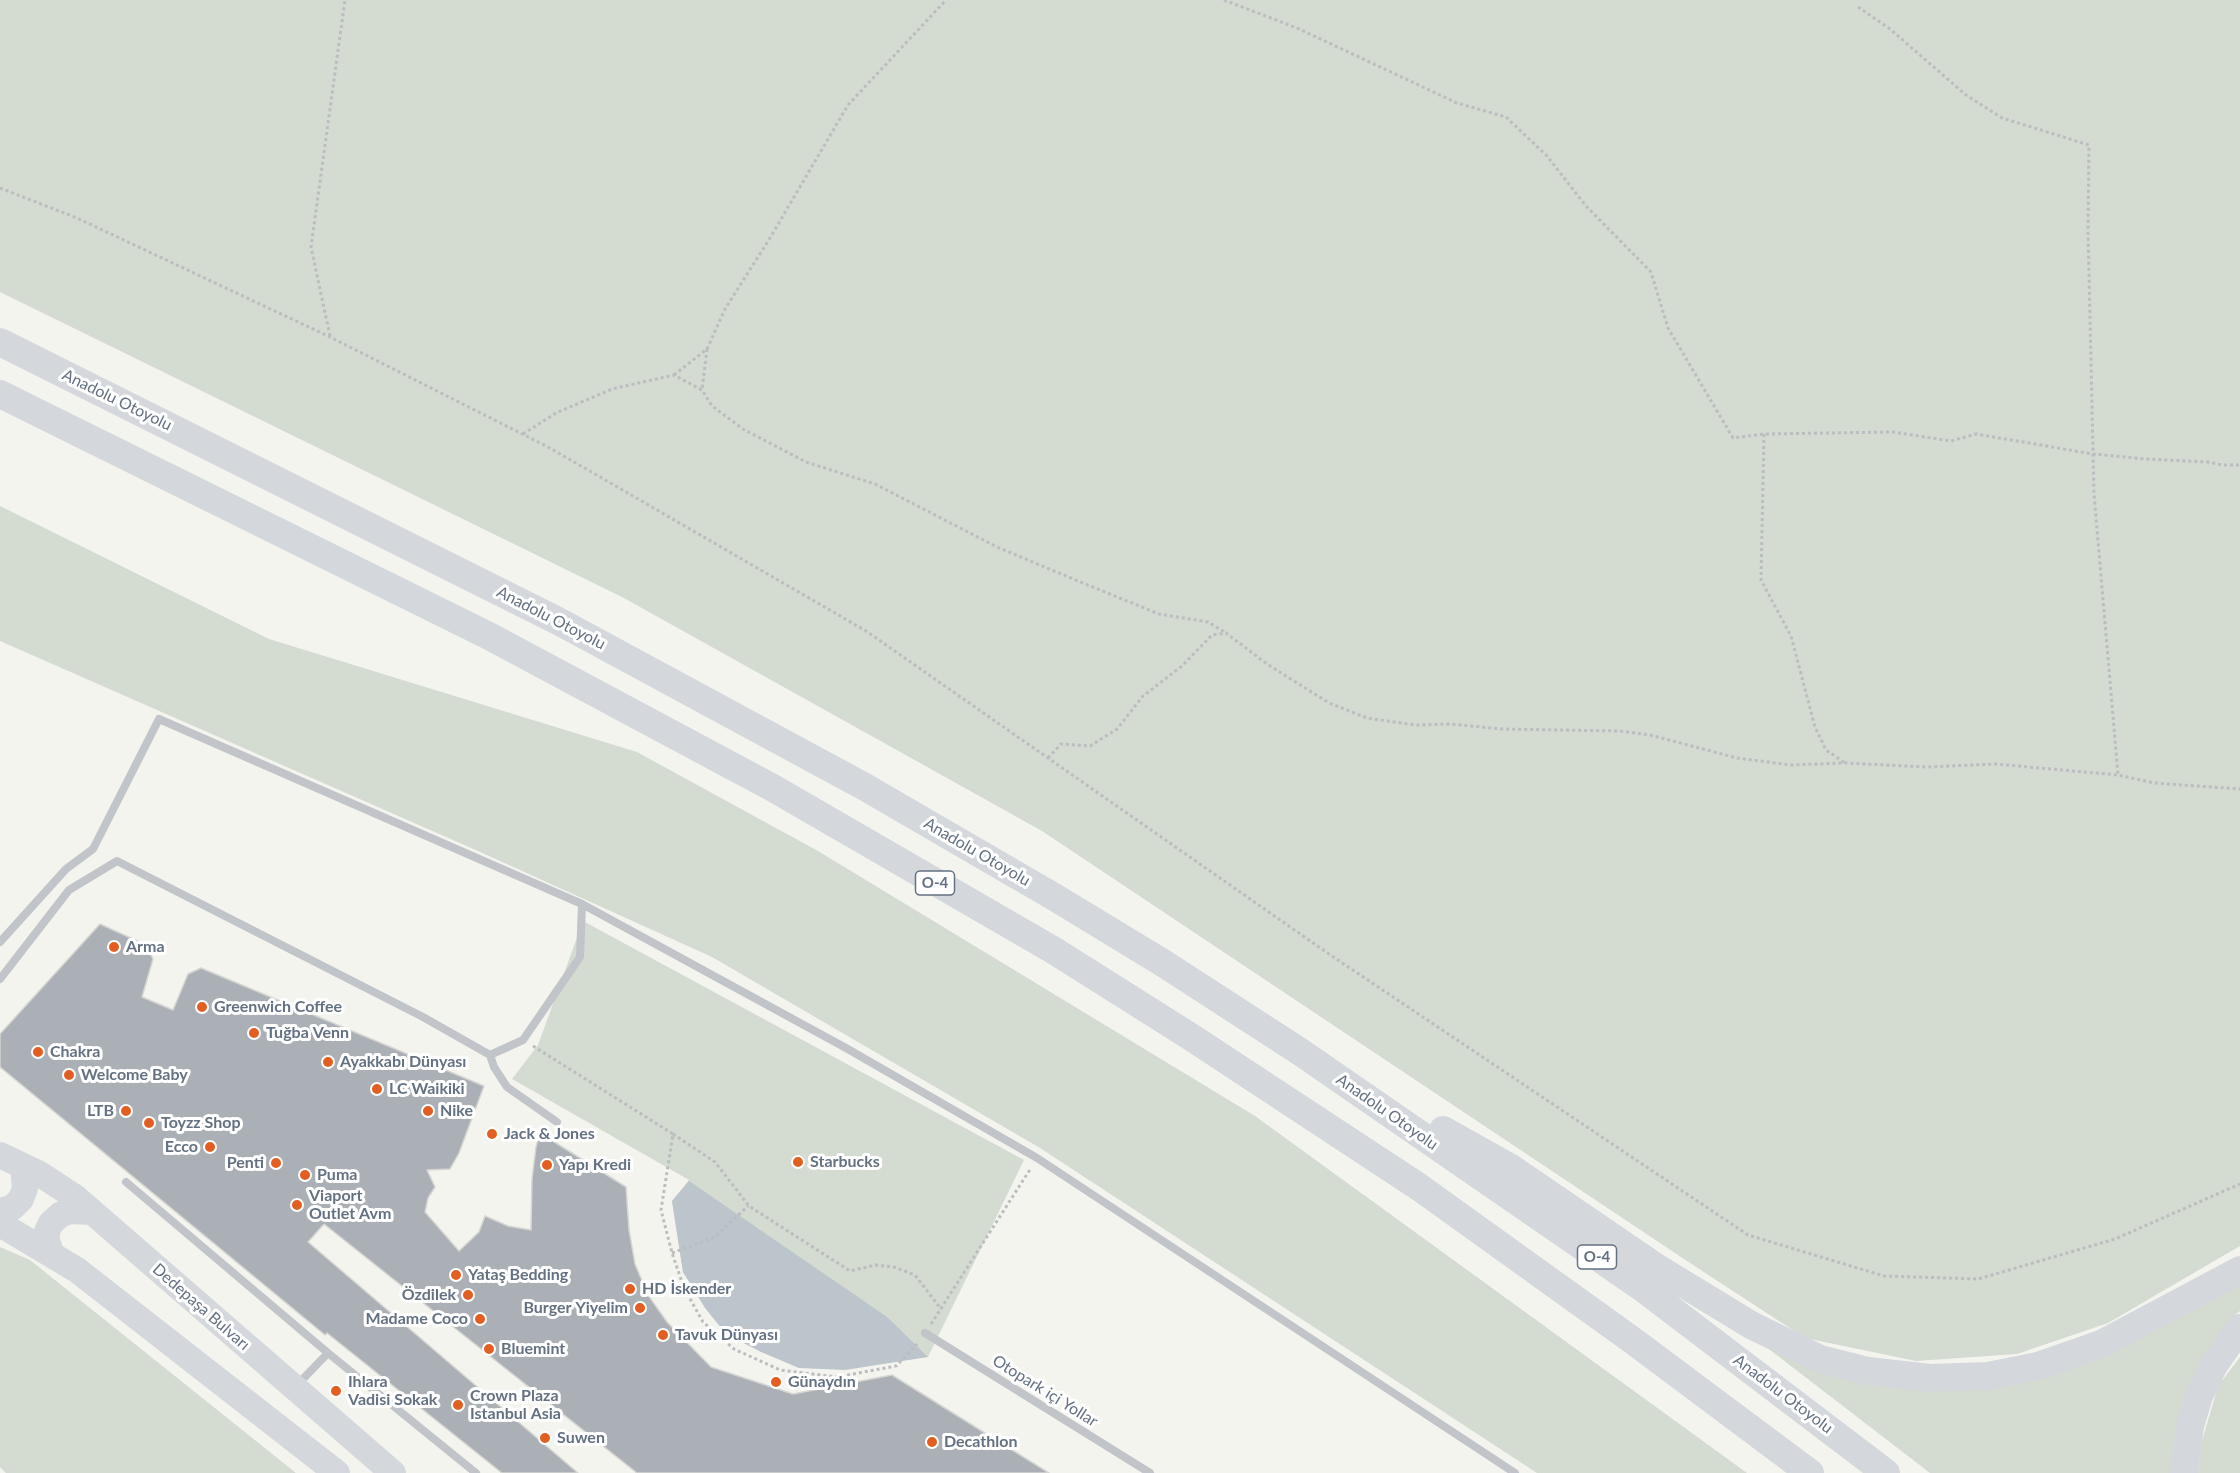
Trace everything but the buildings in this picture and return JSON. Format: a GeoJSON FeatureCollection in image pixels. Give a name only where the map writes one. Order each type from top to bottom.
{"type":"FeatureCollection","features":[{"type":"Feature","properties":{"kind":"highway","name":"Anadolu Otoyolu"},"geometry":{"type":"LineString","coordinates":[[0,342],[560,622],[865,787],[1163,963],[1299,1051],[1644,1289],[1887,1473]]}},
{"type":"Feature","properties":{"kind":"highway","name":"O-4"},"geometry":{"type":"LineString","coordinates":[[0,394],[489,636],[773,788],[1053,950],[1240,1068],[1419,1187],[1632,1340],[1810,1473]]}},
{"type":"Feature","properties":{"kind":"highway"},"geometry":{"type":"LineString","coordinates":[[1299,1051],[1511,1168],[1650,1263],[1751,1325],[1820,1359],[1868,1371],[1930,1378],[1988,1376],[2038,1366],[2101,1344],[2240,1270]]}},
{"type":"Feature","properties":{"kind":"highway"},"geometry":{"type":"LineString","coordinates":[[2184,1473],[2190,1426],[2199,1396],[2214,1365],[2240,1328]]}},
{"type":"Feature","properties":{"kind":"main road","name":"Dedepaşa Bulvarı"},"geometry":{"type":"LineString","coordinates":[[0,1155],[39,1174],[75,1197],[393,1473]]}},
{"type":"Feature","properties":{"kind":"main road"},"geometry":{"type":"LineString","coordinates":[[0,1211],[14,1207],[21,1199],[25,1188],[23,1166]]}},
{"type":"Feature","properties":{"kind":"main road"},"geometry":{"type":"LineString","coordinates":[[52,1255],[47,1241],[47,1231],[51,1223],[69,1211],[92,1212]]}},
{"type":"Feature","properties":{"kind":"main road"},"geometry":{"type":"LineString","coordinates":[[0,1224],[77,1270],[337,1473]]}},
{"type":"Feature","properties":{"kind":"lane"},"geometry":{"type":"LineString","coordinates":[[0,942],[66,869],[93,849],[159,719],[582,904],[846,1048],[1037,1158],[1515,1473]]}},
{"type":"Feature","properties":{"kind":"lane"},"geometry":{"type":"LineString","coordinates":[[0,979],[69,890],[117,861],[423,1017],[490,1055],[494,1067],[507,1087],[557,1122]]}},
{"type":"Feature","properties":{"kind":"lane"},"geometry":{"type":"LineString","coordinates":[[490,1055],[523,1040],[580,957],[582,904]]}},
{"type":"Feature","properties":{"kind":"lane"},"geometry":{"type":"LineString","coordinates":[[126,1182],[328,1353],[477,1473]]}},
{"type":"Feature","properties":{"kind":"lane","name":"Otopark içi Yollar"},"geometry":{"type":"LineString","coordinates":[[925,1333],[1149,1473]]}},
{"type":"Feature","properties":{"kind":"lane"},"geometry":{"type":"LineString","coordinates":[[295,1388],[328,1353]]}},
{"type":"Feature","properties":{"kind":"path"},"geometry":{"type":"LineString","coordinates":[[330,337],[311,247],[345,0]]}},
{"type":"Feature","properties":{"kind":"path"},"geometry":{"type":"LineString","coordinates":[[702,390],[707,349],[725,309],[770,238],[848,105],[946,0]]}},
{"type":"Feature","properties":{"kind":"path"},"geometry":{"type":"LineString","coordinates":[[1224,0],[1297,28],[1456,103],[1506,117],[1547,156],[1586,206],[1651,272],[1668,328],[1733,438],[1764,434],[1893,432],[1951,441],[1976,434],[2093,454],[2240,465]]}},
{"type":"Feature","properties":{"kind":"path"},"geometry":{"type":"LineString","coordinates":[[1858,7],[1890,29],[1966,95],[2002,118],[2089,145],[2088,230],[2095,506],[2118,775]]}},
{"type":"Feature","properties":{"kind":"path"},"geometry":{"type":"LineString","coordinates":[[0,188],[77,218],[330,337],[523,434],[866,631],[1326,952],[1748,1235],[1884,1276],[1978,1279],[2115,1239],[2240,1184]]}},
{"type":"Feature","properties":{"kind":"path"},"geometry":{"type":"LineString","coordinates":[[523,434],[556,413],[612,389],[674,375],[707,349]]}},
{"type":"Feature","properties":{"kind":"path"},"geometry":{"type":"LineString","coordinates":[[674,375],[702,390],[712,406],[743,429],[806,462],[875,484],[997,548],[1159,614],[1208,622],[1267,664],[1329,703],[1367,718],[1415,725],[1450,724],[1501,729],[1620,731],[1650,735],[1737,758],[1791,765],[1845,763],[1927,767],[1995,764],[2118,775],[2154,783],[2240,789]]}},
{"type":"Feature","properties":{"kind":"path"},"geometry":{"type":"LineString","coordinates":[[1764,434],[1761,580],[1791,636],[1815,727],[1826,750],[1845,763]]}},
{"type":"Feature","properties":{"kind":"path"},"geometry":{"type":"LineString","coordinates":[[1048,758],[1061,744],[1090,746],[1117,729],[1143,696],[1182,666],[1212,635],[1226,633]]}},
{"type":"Feature","properties":{"kind":"path"},"geometry":{"type":"LineString","coordinates":[[523,1040],[715,1162],[749,1206],[850,1270],[876,1265],[894,1267],[915,1275],[941,1309]]}},
{"type":"Feature","properties":{"kind":"path"},"geometry":{"type":"LineString","coordinates":[[673,1134],[661,1210],[684,1288],[703,1322],[734,1349],[780,1370],[837,1377],[896,1366],[920,1342],[1037,1158]]}},
{"type":"Feature","properties":{"kind":"path"},"geometry":{"type":"LineString","coordinates":[[672,1253],[715,1237],[749,1206]]}},
{"type":"Feature","properties":{"kind":"shaded area"},"geometry":{"type":"Polygon","coordinates":[[[0,0],[2240,0],[2240,1246],[2108,1323],[2017,1354],[1916,1361],[1805,1338],[1042,831],[622,597],[0,292],[0,0]]]}},
{"type":"Feature","properties":{"kind":"shaded area"},"geometry":{"type":"Polygon","coordinates":[[[0,506],[269,639],[637,752],[818,851],[1255,1116],[1747,1473],[1537,1473],[1040,1148],[712,957],[478,851],[0,641],[0,506]]]}},
{"type":"Feature","properties":{"kind":"shaded area"},"geometry":{"type":"Polygon","coordinates":[[[583,921],[1024,1160],[928,1357],[799,1368],[726,1334],[683,1272],[672,1201],[689,1180],[512,1079],[538,1045],[583,921]]]}},
{"type":"Feature","properties":{"kind":"shaded area"},"geometry":{"type":"Polygon","coordinates":[[[689,1181],[887,1317],[928,1357],[845,1370],[799,1368],[726,1334],[705,1308],[683,1272],[672,1201],[689,1181]]]}},
{"type":"Feature","properties":{"kind":"shaded area"},"geometry":{"type":"Polygon","coordinates":[[[0,1247],[30,1260],[296,1473],[6,1473],[0,1467],[0,1247]]]}},
{"type":"Feature","properties":{"kind":"shaded area"},"geometry":{"type":"Polygon","coordinates":[[[2240,1283],[2240,1311],[2234,1316],[2175,1473],[1930,1473],[1748,1333],[1946,1387],[2240,1283]]]}},
{"type":"Feature","properties":{"kind":"shaded area"},"geometry":{"type":"Polygon","coordinates":[[[2240,1357],[2240,1473],[2198,1473],[2202,1441],[2218,1386],[2240,1357]]]}},
{"type":"Feature","properties":{"kind":"place","name":"Arma"},"geometry":{"type":"Point","coordinates":[114,947]}},
{"type":"Feature","properties":{"kind":"place","name":"Greenwich Coffee"},"geometry":{"type":"Point","coordinates":[202,1007]}},
{"type":"Feature","properties":{"kind":"place","name":"Tuğba Venn"},"geometry":{"type":"Point","coordinates":[254,1033]}},
{"type":"Feature","properties":{"kind":"place","name":"Chakra"},"geometry":{"type":"Point","coordinates":[38,1052]}},
{"type":"Feature","properties":{"kind":"place","name":"Ayakkabı Dünyası"},"geometry":{"type":"Point","coordinates":[328,1062]}},
{"type":"Feature","properties":{"kind":"place","name":"Welcome Baby"},"geometry":{"type":"Point","coordinates":[69,1075]}},
{"type":"Feature","properties":{"kind":"place","name":"LC Waikiki"},"geometry":{"type":"Point","coordinates":[377,1089]}},
{"type":"Feature","properties":{"kind":"place","name":"LTB"},"geometry":{"type":"Point","coordinates":[126,1111]}},
{"type":"Feature","properties":{"kind":"place","name":"Nike"},"geometry":{"type":"Point","coordinates":[428,1111]}},
{"type":"Feature","properties":{"kind":"place","name":"Toyzz Shop"},"geometry":{"type":"Point","coordinates":[149,1123]}},
{"type":"Feature","properties":{"kind":"place","name":"Jack & Jones"},"geometry":{"type":"Point","coordinates":[492,1134]}},
{"type":"Feature","properties":{"kind":"place","name":"Ecco"},"geometry":{"type":"Point","coordinates":[210,1147]}},
{"type":"Feature","properties":{"kind":"place","name":"Starbucks"},"geometry":{"type":"Point","coordinates":[798,1162]}},
{"type":"Feature","properties":{"kind":"place","name":"Penti"},"geometry":{"type":"Point","coordinates":[276,1163]}},
{"type":"Feature","properties":{"kind":"place","name":"Yapı Kredi"},"geometry":{"type":"Point","coordinates":[547,1165]}},
{"type":"Feature","properties":{"kind":"place","name":"Puma"},"geometry":{"type":"Point","coordinates":[305,1175]}},
{"type":"Feature","properties":{"kind":"place","name":"Viaport Outlet Avm"},"geometry":{"type":"Point","coordinates":[297,1205]}},
{"type":"Feature","properties":{"kind":"place","name":"Yataş Bedding"},"geometry":{"type":"Point","coordinates":[456,1275]}},
{"type":"Feature","properties":{"kind":"place","name":"HD İskender"},"geometry":{"type":"Point","coordinates":[630,1289]}},
{"type":"Feature","properties":{"kind":"place","name":"Özdilek"},"geometry":{"type":"Point","coordinates":[468,1295]}},
{"type":"Feature","properties":{"kind":"place","name":"Burger Yiyelim"},"geometry":{"type":"Point","coordinates":[640,1308]}},
{"type":"Feature","properties":{"kind":"place","name":"Madame Coco"},"geometry":{"type":"Point","coordinates":[480,1319]}},
{"type":"Feature","properties":{"kind":"place","name":"Tavuk Dünyası"},"geometry":{"type":"Point","coordinates":[663,1335]}},
{"type":"Feature","properties":{"kind":"place","name":"Bluemint"},"geometry":{"type":"Point","coordinates":[489,1349]}},
{"type":"Feature","properties":{"kind":"place","name":"Günaydın"},"geometry":{"type":"Point","coordinates":[776,1382]}},
{"type":"Feature","properties":{"kind":"place","name":"Ihlara Vadisi Sokak"},"geometry":{"type":"Point","coordinates":[336,1391]}},
{"type":"Feature","properties":{"kind":"place","name":"Crown Plaza Istanbul Asia"},"geometry":{"type":"Point","coordinates":[458,1405]}},
{"type":"Feature","properties":{"kind":"place","name":"Suwen"},"geometry":{"type":"Point","coordinates":[545,1438]}},
{"type":"Feature","properties":{"kind":"place","name":"Decathlon"},"geometry":{"type":"Point","coordinates":[932,1442]}}]}
